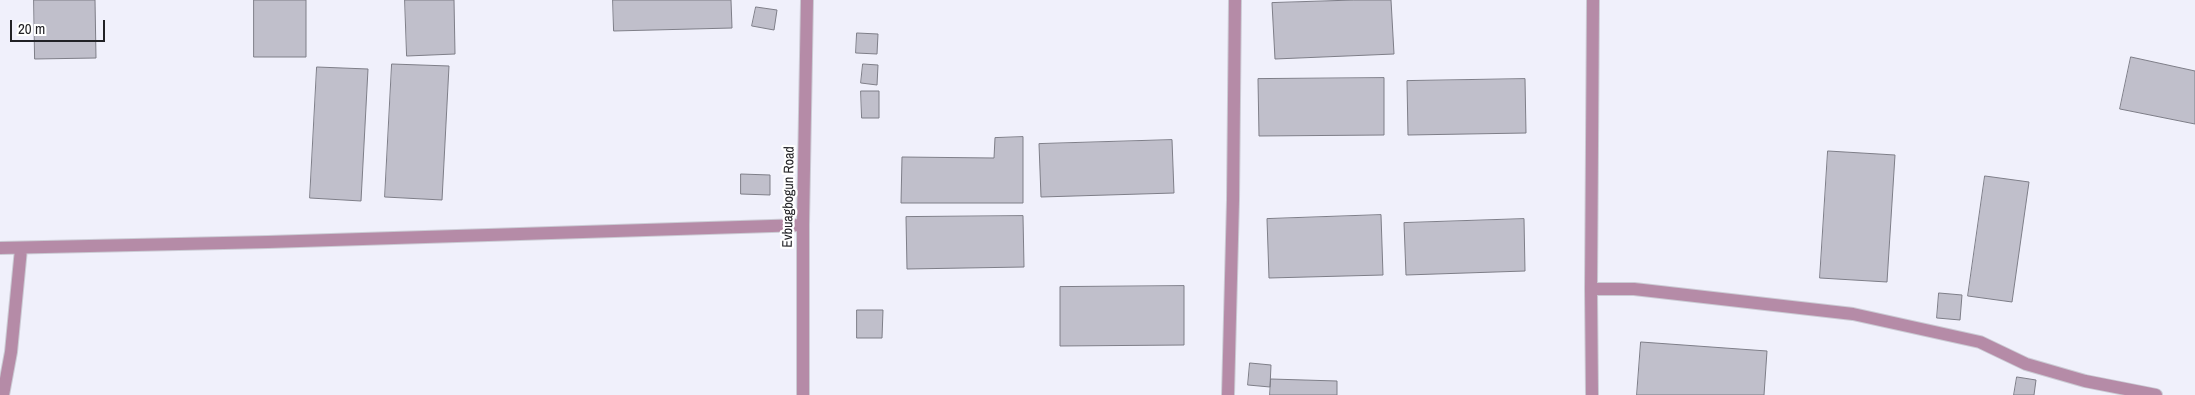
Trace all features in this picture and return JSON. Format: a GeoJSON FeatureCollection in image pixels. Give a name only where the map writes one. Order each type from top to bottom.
{"type":"FeatureCollection","features":[{"type":"Feature","properties":{"kind":"street","name":"Evbuagbogun Road"},"geometry":{"type":"LineString","coordinates":[[803,395],[803,225],[807,0]]}},
{"type":"Feature","properties":{"kind":"street"},"geometry":{"type":"LineString","coordinates":[[1228,395],[1233,200],[1235,0]]}},
{"type":"Feature","properties":{"kind":"street"},"geometry":{"type":"LineString","coordinates":[[1592,395],[1593,0]]}},
{"type":"Feature","properties":{"kind":"street"},"geometry":{"type":"LineString","coordinates":[[0,248],[21,249],[803,225]]}},
{"type":"Feature","properties":{"kind":"street"},"geometry":{"type":"LineString","coordinates":[[3,395],[11,352],[21,249]]}},
{"type":"Feature","properties":{"kind":"street"},"geometry":{"type":"LineString","coordinates":[[1591,289],[1634,289],[1853,314],[1980,342],[2026,364],[2085,381],[2156,395]]}},
{"type":"Feature","properties":{"kind":"building"},"geometry":{"type":"Polygon","coordinates":[[[34,0],[95,0],[96,58],[35,59],[34,0]]]}},
{"type":"Feature","properties":{"kind":"building"},"geometry":{"type":"Polygon","coordinates":[[[254,0],[306,0],[306,57],[254,57],[254,0]]]}},
{"type":"Feature","properties":{"kind":"building"},"geometry":{"type":"Polygon","coordinates":[[[405,0],[454,0],[455,54],[407,56],[405,0]]]}},
{"type":"Feature","properties":{"kind":"building"},"geometry":{"type":"Polygon","coordinates":[[[613,0],[731,0],[732,28],[614,31],[613,0]]]}},
{"type":"Feature","properties":{"kind":"building"},"geometry":{"type":"Polygon","coordinates":[[[1391,0],[1394,54],[1275,59],[1272,3],[1391,0]]]}},
{"type":"Feature","properties":{"kind":"building"},"geometry":{"type":"Polygon","coordinates":[[[756,7],[777,10],[774,30],[752,26],[756,7]]]}},
{"type":"Feature","properties":{"kind":"building"},"geometry":{"type":"Polygon","coordinates":[[[857,33],[878,34],[877,54],[856,53],[857,33]]]}},
{"type":"Feature","properties":{"kind":"building"},"geometry":{"type":"Polygon","coordinates":[[[2131,57],[2195,71],[2195,124],[2120,109],[2131,57]]]}},
{"type":"Feature","properties":{"kind":"building"},"geometry":{"type":"Polygon","coordinates":[[[392,64],[449,66],[442,200],[385,197],[392,64]]]}},
{"type":"Feature","properties":{"kind":"building"},"geometry":{"type":"Polygon","coordinates":[[[863,64],[878,65],[877,85],[861,83],[863,64]]]}},
{"type":"Feature","properties":{"kind":"building"},"geometry":{"type":"Polygon","coordinates":[[[317,67],[368,69],[361,201],[310,198],[317,67]]]}},
{"type":"Feature","properties":{"kind":"building"},"geometry":{"type":"Polygon","coordinates":[[[1384,78],[1384,135],[1259,136],[1258,79],[1384,78]]]}},
{"type":"Feature","properties":{"kind":"building"},"geometry":{"type":"Polygon","coordinates":[[[1525,79],[1526,133],[1408,135],[1407,81],[1525,79]]]}},
{"type":"Feature","properties":{"kind":"building"},"geometry":{"type":"Polygon","coordinates":[[[861,91],[879,91],[879,118],[862,118],[861,91]]]}},
{"type":"Feature","properties":{"kind":"building"},"geometry":{"type":"Polygon","coordinates":[[[1023,137],[1023,203],[901,203],[902,157],[994,158],[995,138],[1023,137]]]}},
{"type":"Feature","properties":{"kind":"building"},"geometry":{"type":"Polygon","coordinates":[[[1172,140],[1174,193],[1041,197],[1039,144],[1172,140]]]}},
{"type":"Feature","properties":{"kind":"building"},"geometry":{"type":"Polygon","coordinates":[[[1828,151],[1895,155],[1887,282],[1820,278],[1828,151]]]}},
{"type":"Feature","properties":{"kind":"building"},"geometry":{"type":"Polygon","coordinates":[[[741,174],[770,175],[770,195],[741,194],[741,174]]]}},
{"type":"Feature","properties":{"kind":"building"},"geometry":{"type":"Polygon","coordinates":[[[1985,176],[2029,182],[2012,302],[1968,296],[1985,176]]]}},
{"type":"Feature","properties":{"kind":"building"},"geometry":{"type":"Polygon","coordinates":[[[1381,215],[1383,275],[1269,278],[1267,219],[1381,215]]]}},
{"type":"Feature","properties":{"kind":"building"},"geometry":{"type":"Polygon","coordinates":[[[1023,216],[1024,267],[907,269],[906,217],[1023,216]]]}},
{"type":"Feature","properties":{"kind":"building"},"geometry":{"type":"Polygon","coordinates":[[[1524,219],[1525,271],[1406,275],[1404,223],[1524,219]]]}},
{"type":"Feature","properties":{"kind":"building"},"geometry":{"type":"Polygon","coordinates":[[[1184,286],[1184,345],[1060,346],[1060,287],[1184,286]]]}},
{"type":"Feature","properties":{"kind":"building"},"geometry":{"type":"Polygon","coordinates":[[[1939,293],[1962,295],[1960,320],[1937,318],[1939,293]]]}},
{"type":"Feature","properties":{"kind":"building"},"geometry":{"type":"Polygon","coordinates":[[[857,310],[883,310],[882,338],[857,338],[857,310]]]}},
{"type":"Feature","properties":{"kind":"building"},"geometry":{"type":"Polygon","coordinates":[[[1641,342],[1767,351],[1764,395],[1637,395],[1641,342]]]}},
{"type":"Feature","properties":{"kind":"building"},"geometry":{"type":"Polygon","coordinates":[[[1250,363],[1271,365],[1270,387],[1248,385],[1250,363]]]}},
{"type":"Feature","properties":{"kind":"building"},"geometry":{"type":"Polygon","coordinates":[[[2017,377],[2036,380],[2034,395],[2014,395],[2017,377]]]}},
{"type":"Feature","properties":{"kind":"building"},"geometry":{"type":"Polygon","coordinates":[[[1271,379],[1337,381],[1337,395],[1270,395],[1271,379]]]}}]}
